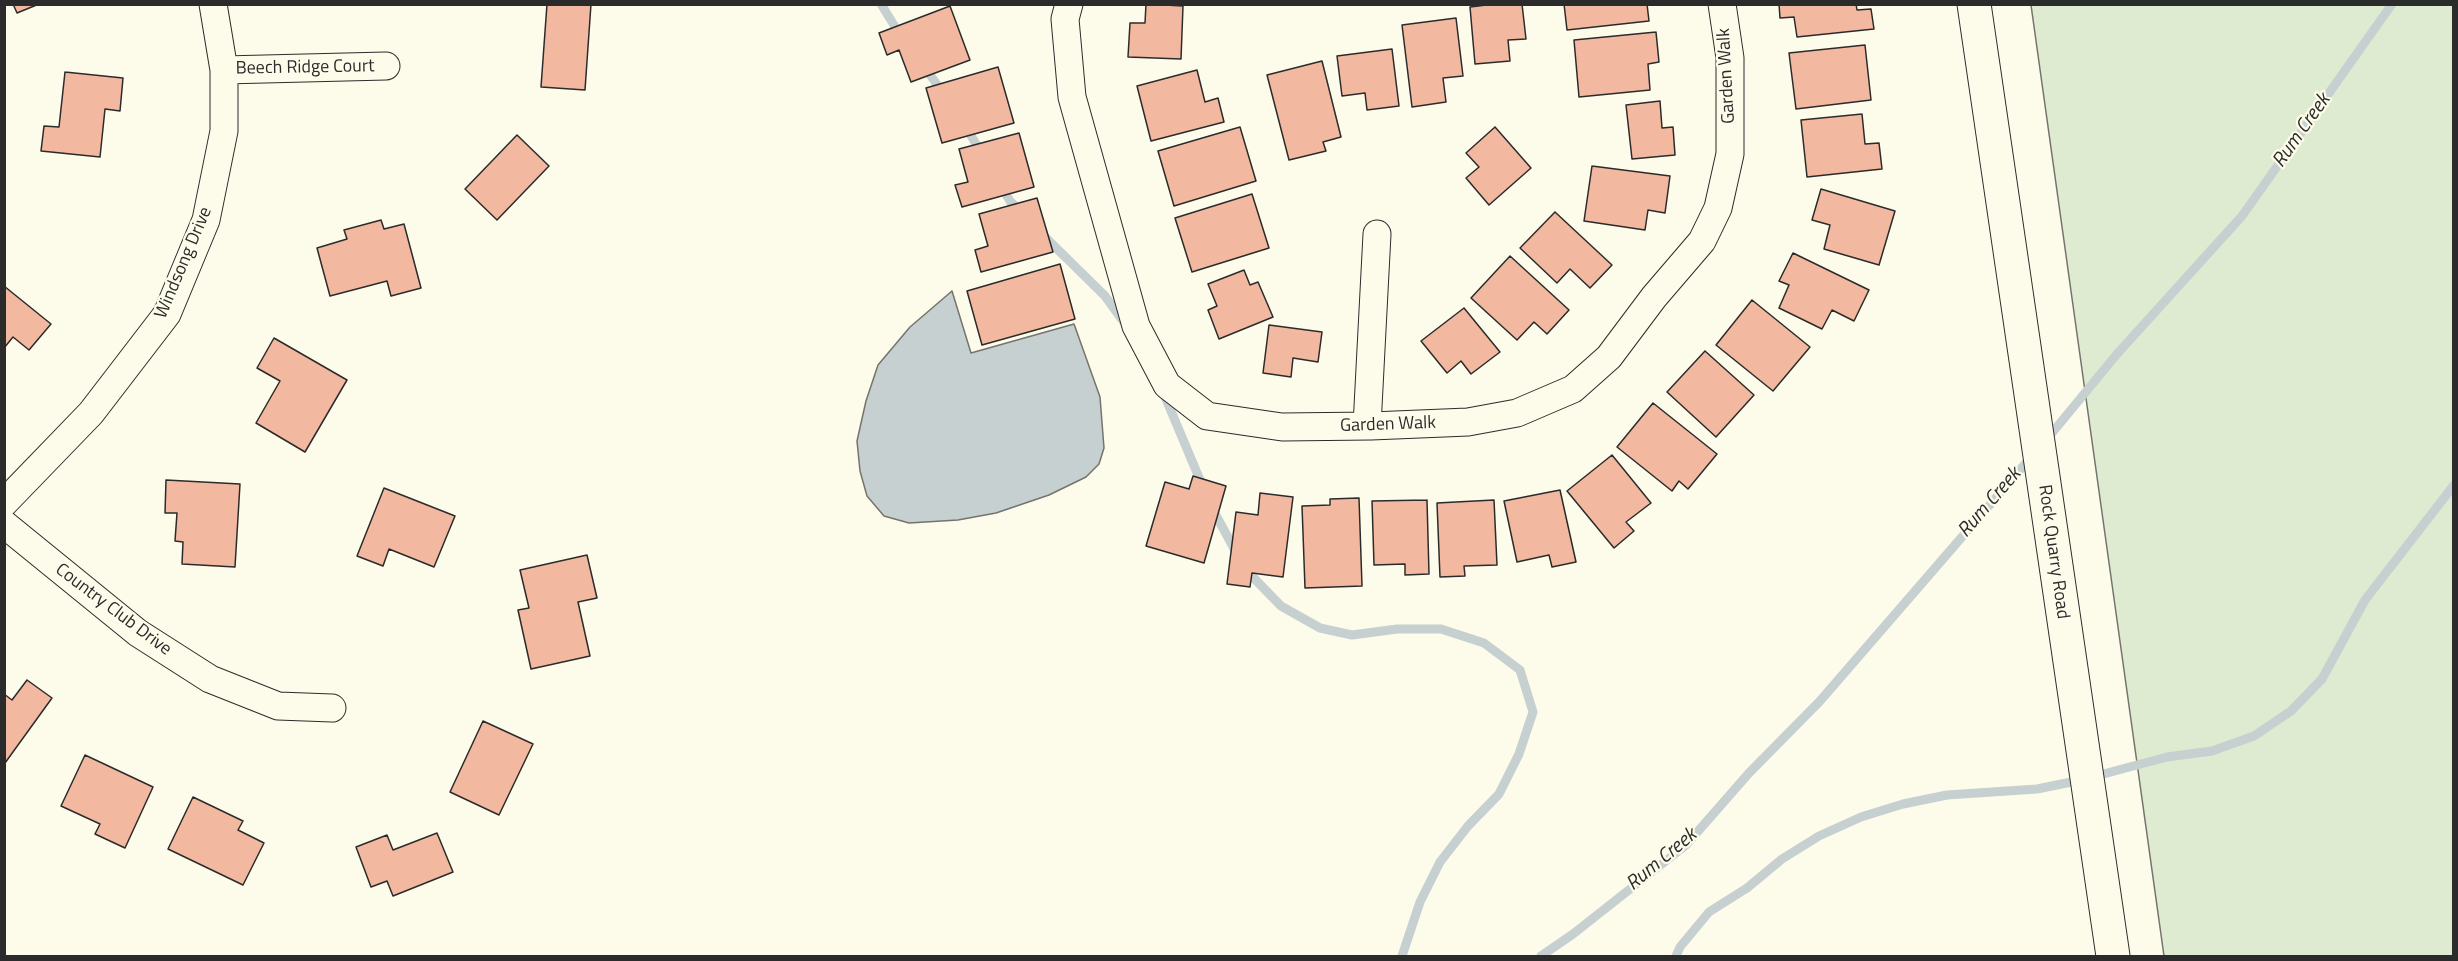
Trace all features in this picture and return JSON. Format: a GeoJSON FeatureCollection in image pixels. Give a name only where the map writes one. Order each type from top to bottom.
{"type":"FeatureCollection","features":[{"type":"Feature","properties":{"kind":"street","name":"Windsong Drive"},"geometry":{"type":"LineString","coordinates":[[4,503],[91,413],[167,315],[206,220],[224,131],[224,70],[213,4]]}},
{"type":"Feature","properties":{"kind":"street","name":"Garden Walk"},"geometry":{"type":"LineString","coordinates":[[1069,4],[1065,19],[1072,98],[1136,326],[1167,385],[1207,416],[1282,427],[1468,422],[1517,413],[1573,389],[1609,357],[1654,297],[1702,241],[1718,208],[1730,154],[1730,58],[1722,4]]}},
{"type":"Feature","properties":{"kind":"street","name":"Rock Quarry Road"},"geometry":{"type":"LineString","coordinates":[[1974,4],[2113,957]]}},
{"type":"Feature","properties":{"kind":"street","name":"Beech Ridge Court"},"geometry":{"type":"LineString","coordinates":[[224,70],[386,66]]}},
{"type":"Feature","properties":{"kind":"street"},"geometry":{"type":"LineString","coordinates":[[1367,426],[1377,234]]}},
{"type":"Feature","properties":{"kind":"street","name":"Country Club Drive"},"geometry":{"type":"LineString","coordinates":[[4,524],[138,633],[210,679],[278,706],[332,708]]}},
{"type":"Feature","properties":{"kind":"green space"},"geometry":{"type":"Polygon","coordinates":[[[2031,5],[2453,5],[2453,956],[2164,956],[2031,5]]]}},
{"type":"Feature","properties":{"kind":"shaded area"},"geometry":{"type":"Polygon","coordinates":[[[952,291],[971,353],[1074,324],[1100,397],[1104,448],[1099,464],[1086,477],[1049,495],[996,513],[958,520],[909,523],[884,516],[867,496],[860,471],[857,441],[866,401],[878,365],[910,327],[952,291]]]}},
{"type":"Feature","properties":{"kind":"building"},"geometry":{"type":"Polygon","coordinates":[[[13,4],[39,4],[17,13],[13,4]]]}},
{"type":"Feature","properties":{"kind":"building"},"geometry":{"type":"Polygon","coordinates":[[[547,4],[591,4],[585,90],[541,87],[547,4]]]}},
{"type":"Feature","properties":{"kind":"building"},"geometry":{"type":"Polygon","coordinates":[[[1146,4],[1183,6],[1181,59],[1128,57],[1130,23],[1145,23],[1146,4]]]}},
{"type":"Feature","properties":{"kind":"building"},"geometry":{"type":"Polygon","coordinates":[[[1522,4],[1526,39],[1508,40],[1510,61],[1475,64],[1470,7],[1522,4]]]}},
{"type":"Feature","properties":{"kind":"building"},"geometry":{"type":"Polygon","coordinates":[[[1564,4],[1647,4],[1649,21],[1567,30],[1564,4]]]}},
{"type":"Feature","properties":{"kind":"building"},"geometry":{"type":"Polygon","coordinates":[[[1779,4],[1856,4],[1857,10],[1871,9],[1874,29],[1797,37],[1794,17],[1780,18],[1779,4]]]}},
{"type":"Feature","properties":{"kind":"building"},"geometry":{"type":"Polygon","coordinates":[[[950,6],[970,60],[911,82],[899,50],[887,55],[879,33],[950,6]]]}},
{"type":"Feature","properties":{"kind":"building"},"geometry":{"type":"Polygon","coordinates":[[[1456,18],[1463,76],[1443,78],[1446,102],[1412,107],[1402,25],[1456,18]]]}},
{"type":"Feature","properties":{"kind":"building"},"geometry":{"type":"Polygon","coordinates":[[[1656,32],[1659,62],[1648,64],[1650,90],[1579,97],[1574,40],[1656,32]]]}},
{"type":"Feature","properties":{"kind":"building"},"geometry":{"type":"Polygon","coordinates":[[[1865,45],[1871,100],[1796,109],[1789,53],[1865,45]]]}},
{"type":"Feature","properties":{"kind":"building"},"geometry":{"type":"Polygon","coordinates":[[[1392,49],[1399,106],[1367,110],[1365,93],[1342,96],[1337,56],[1392,49]]]}},
{"type":"Feature","properties":{"kind":"building"},"geometry":{"type":"Polygon","coordinates":[[[1322,61],[1341,137],[1323,142],[1326,151],[1289,160],[1267,75],[1322,61]]]}},
{"type":"Feature","properties":{"kind":"building"},"geometry":{"type":"Polygon","coordinates":[[[998,67],[1014,123],[942,143],[926,88],[998,67]]]}},
{"type":"Feature","properties":{"kind":"building"},"geometry":{"type":"Polygon","coordinates":[[[1197,70],[1205,102],[1218,98],[1224,122],[1151,141],[1137,86],[1197,70]]]}},
{"type":"Feature","properties":{"kind":"building"},"geometry":{"type":"Polygon","coordinates":[[[65,72],[123,78],[120,111],[105,109],[100,157],[41,151],[44,126],[59,127],[65,72]]]}},
{"type":"Feature","properties":{"kind":"building"},"geometry":{"type":"Polygon","coordinates":[[[1660,101],[1662,128],[1673,127],[1675,155],[1632,159],[1626,105],[1660,101]]]}},
{"type":"Feature","properties":{"kind":"building"},"geometry":{"type":"Polygon","coordinates":[[[1862,114],[1865,144],[1879,143],[1882,169],[1807,177],[1801,120],[1862,114]]]}},
{"type":"Feature","properties":{"kind":"building"},"geometry":{"type":"Polygon","coordinates":[[[1240,127],[1256,181],[1174,206],[1158,151],[1240,127]]]}},
{"type":"Feature","properties":{"kind":"building"},"geometry":{"type":"Polygon","coordinates":[[[1495,127],[1531,168],[1489,205],[1466,178],[1479,167],[1466,153],[1495,127]]]}},
{"type":"Feature","properties":{"kind":"building"},"geometry":{"type":"Polygon","coordinates":[[[1019,133],[1034,187],[962,207],[955,185],[968,182],[959,149],[1019,133]]]}},
{"type":"Feature","properties":{"kind":"building"},"geometry":{"type":"Polygon","coordinates":[[[517,135],[549,166],[497,220],[465,189],[517,135]]]}},
{"type":"Feature","properties":{"kind":"building"},"geometry":{"type":"Polygon","coordinates":[[[1592,166],[1670,176],[1665,213],[1648,210],[1645,230],[1584,221],[1592,166]]]}},
{"type":"Feature","properties":{"kind":"building"},"geometry":{"type":"Polygon","coordinates":[[[1821,189],[1895,211],[1879,265],[1824,249],[1830,225],[1812,220],[1821,189]]]}},
{"type":"Feature","properties":{"kind":"building"},"geometry":{"type":"Polygon","coordinates":[[[1252,194],[1269,248],[1192,272],[1175,218],[1252,194]]]}},
{"type":"Feature","properties":{"kind":"building"},"geometry":{"type":"Polygon","coordinates":[[[1037,198],[1053,252],[981,272],[975,250],[988,246],[979,214],[1037,198]]]}},
{"type":"Feature","properties":{"kind":"building"},"geometry":{"type":"Polygon","coordinates":[[[1555,212],[1612,265],[1590,288],[1570,269],[1557,283],[1520,248],[1555,212]]]}},
{"type":"Feature","properties":{"kind":"building"},"geometry":{"type":"Polygon","coordinates":[[[381,220],[384,229],[404,224],[421,288],[391,296],[387,281],[330,296],[317,248],[347,239],[344,230],[381,220]]]}},
{"type":"Feature","properties":{"kind":"building"},"geometry":{"type":"Polygon","coordinates":[[[1793,253],[1869,290],[1854,321],[1832,310],[1822,329],[1779,308],[1789,285],[1779,281],[1793,253]]]}},
{"type":"Feature","properties":{"kind":"building"},"geometry":{"type":"Polygon","coordinates":[[[1510,256],[1569,310],[1547,334],[1534,322],[1517,340],[1471,298],[1510,256]]]}},
{"type":"Feature","properties":{"kind":"building"},"geometry":{"type":"Polygon","coordinates":[[[1060,264],[1075,319],[982,345],[967,291],[1060,264]]]}},
{"type":"Feature","properties":{"kind":"building"},"geometry":{"type":"Polygon","coordinates":[[[1244,270],[1250,285],[1258,282],[1273,317],[1219,339],[1208,310],[1217,306],[1208,284],[1244,270]]]}},
{"type":"Feature","properties":{"kind":"building"},"geometry":{"type":"Polygon","coordinates":[[[4,286],[51,324],[29,350],[13,337],[4,348],[4,286]]]}},
{"type":"Feature","properties":{"kind":"building"},"geometry":{"type":"Polygon","coordinates":[[[1752,300],[1810,347],[1773,391],[1716,345],[1752,300]]]}},
{"type":"Feature","properties":{"kind":"building"},"geometry":{"type":"Polygon","coordinates":[[[1464,308],[1500,352],[1471,374],[1461,361],[1447,373],[1421,341],[1464,308]]]}},
{"type":"Feature","properties":{"kind":"building"},"geometry":{"type":"Polygon","coordinates":[[[1269,325],[1322,332],[1318,362],[1293,358],[1291,377],[1263,373],[1269,325]]]}},
{"type":"Feature","properties":{"kind":"building"},"geometry":{"type":"Polygon","coordinates":[[[274,338],[347,380],[305,452],[256,423],[280,381],[257,368],[274,338]]]}},
{"type":"Feature","properties":{"kind":"building"},"geometry":{"type":"Polygon","coordinates":[[[1705,351],[1754,395],[1716,437],[1667,392],[1705,351]]]}},
{"type":"Feature","properties":{"kind":"building"},"geometry":{"type":"Polygon","coordinates":[[[1653,403],[1717,454],[1688,489],[1679,481],[1672,491],[1617,447],[1653,403]]]}},
{"type":"Feature","properties":{"kind":"building"},"geometry":{"type":"Polygon","coordinates":[[[1612,455],[1651,503],[1626,522],[1634,531],[1614,548],[1567,491],[1612,455]]]}},
{"type":"Feature","properties":{"kind":"building"},"geometry":{"type":"Polygon","coordinates":[[[1193,476],[1226,486],[1204,563],[1146,546],[1165,482],[1189,489],[1193,476]]]}},
{"type":"Feature","properties":{"kind":"building"},"geometry":{"type":"Polygon","coordinates":[[[166,480],[240,484],[235,567],[182,564],[183,542],[175,541],[177,513],[165,513],[166,480]]]}},
{"type":"Feature","properties":{"kind":"building"},"geometry":{"type":"Polygon","coordinates":[[[384,488],[455,516],[434,567],[389,549],[383,566],[357,556],[384,488]]]}},
{"type":"Feature","properties":{"kind":"building"},"geometry":{"type":"Polygon","coordinates":[[[1560,490],[1576,562],[1552,567],[1549,555],[1517,562],[1504,501],[1560,490]]]}},
{"type":"Feature","properties":{"kind":"building"},"geometry":{"type":"Polygon","coordinates":[[[1260,493],[1293,497],[1283,577],[1252,573],[1250,587],[1227,584],[1236,512],[1258,515],[1260,493]]]}},
{"type":"Feature","properties":{"kind":"building"},"geometry":{"type":"Polygon","coordinates":[[[1359,498],[1362,586],[1305,588],[1302,506],[1330,505],[1330,499],[1359,498]]]}},
{"type":"Feature","properties":{"kind":"building"},"geometry":{"type":"Polygon","coordinates":[[[1427,500],[1429,574],[1405,575],[1405,564],[1374,565],[1372,501],[1427,500]]]}},
{"type":"Feature","properties":{"kind":"building"},"geometry":{"type":"Polygon","coordinates":[[[1494,500],[1497,565],[1464,566],[1465,576],[1440,577],[1437,503],[1494,500]]]}},
{"type":"Feature","properties":{"kind":"building"},"geometry":{"type":"Polygon","coordinates":[[[587,555],[597,598],[578,602],[590,656],[531,669],[518,610],[529,608],[520,570],[587,555]]]}},
{"type":"Feature","properties":{"kind":"building"},"geometry":{"type":"Polygon","coordinates":[[[27,680],[52,698],[5,763],[4,694],[12,700],[27,680]]]}},
{"type":"Feature","properties":{"kind":"building"},"geometry":{"type":"Polygon","coordinates":[[[483,721],[533,744],[499,815],[450,792],[483,721]]]}},
{"type":"Feature","properties":{"kind":"building"},"geometry":{"type":"Polygon","coordinates":[[[85,755],[153,787],[125,848],[95,834],[100,824],[61,806],[85,755]]]}},
{"type":"Feature","properties":{"kind":"building"},"geometry":{"type":"Polygon","coordinates":[[[193,797],[243,821],[238,830],[264,843],[243,885],[168,849],[193,797]]]}},
{"type":"Feature","properties":{"kind":"building"},"geometry":{"type":"Polygon","coordinates":[[[437,833],[453,872],[393,896],[387,881],[371,887],[356,847],[387,835],[393,850],[437,833]]]}},
{"type":"Feature","properties":{"kind":"waterway"},"geometry":{"type":"LineString","coordinates":[[881,4],[900,35]]}},
{"type":"Feature","properties":{"kind":"waterway","name":"Rum Creek"},"geometry":{"type":"LineString","coordinates":[[2047,439],[2117,354],[2242,216],[2392,4]]}},
{"type":"Feature","properties":{"kind":"waterway"},"geometry":{"type":"LineString","coordinates":[[923,65],[943,93]]}},
{"type":"Feature","properties":{"kind":"waterway"},"geometry":{"type":"LineString","coordinates":[[964,124],[982,154]]}},
{"type":"Feature","properties":{"kind":"waterway"},"geometry":{"type":"LineString","coordinates":[[1001,186],[1010,201],[1022,213]]}},
{"type":"Feature","properties":{"kind":"waterway"},"geometry":{"type":"LineString","coordinates":[[1042,234],[1105,296],[1126,325]]}},
{"type":"Feature","properties":{"kind":"waterway"},"geometry":{"type":"LineString","coordinates":[[1163,392],[1203,487]]}},
{"type":"Feature","properties":{"kind":"waterway","name":"Rum Creek"},"geometry":{"type":"LineString","coordinates":[[1541,956],[1573,934],[1686,845],[1749,773],[1820,701],[2032,456]]}},
{"type":"Feature","properties":{"kind":"waterway"},"geometry":{"type":"LineString","coordinates":[[1676,956],[1680,947],[1709,912],[1747,888],[1782,859],[1819,836],[1861,817],[1903,804],[1947,795],[2037,789],[2081,780],[2167,757],[2212,751],[2254,736],[2291,711],[2322,679],[2365,600],[2454,485]]}},
{"type":"Feature","properties":{"kind":"waterway"},"geometry":{"type":"LineString","coordinates":[[1212,508],[1237,554]]}},
{"type":"Feature","properties":{"kind":"waterway"},"geometry":{"type":"LineString","coordinates":[[1245,569],[1281,606],[1320,628],[1352,635],[1397,629],[1441,629],[1484,643],[1520,670],[1533,712],[1519,754],[1499,794],[1468,826],[1440,862],[1420,902],[1402,956]]}}]}
